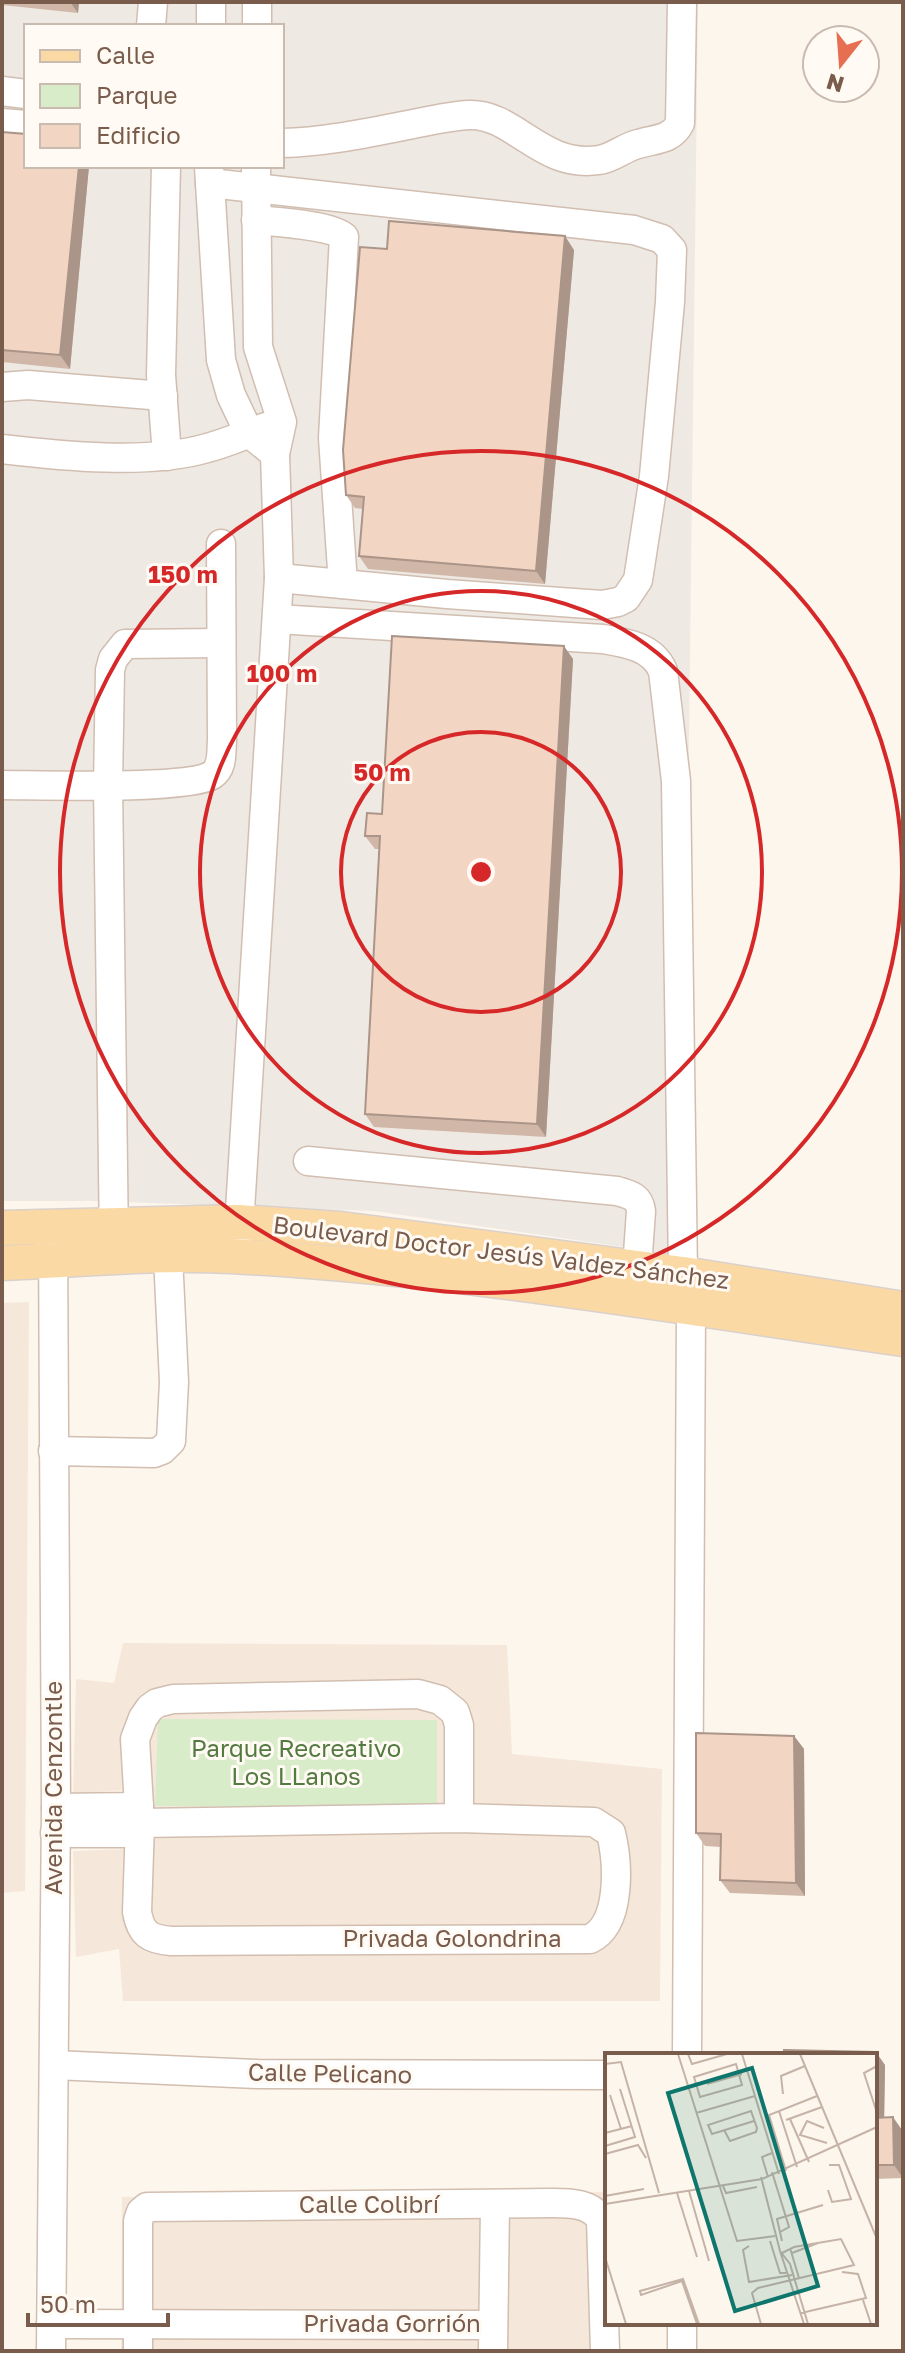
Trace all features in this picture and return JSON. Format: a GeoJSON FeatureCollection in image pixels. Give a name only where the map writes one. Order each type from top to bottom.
{"type":"FeatureCollection","features":[{"type":"Feature","properties":{"kind":"main road","name":"Boulevard Doctor Jesús Valdez Sánchez"},"geometry":{"type":"LineString","coordinates":[[2,1228],[239,1222],[425,1238],[903,1309]]}},
{"type":"Feature","properties":{"kind":"main road","name":"Boulevard Doctor Jesús Valdez Sánchez"},"geometry":{"type":"LineString","coordinates":[[2,1263],[238,1257],[476,1279],[903,1339]]}},
{"type":"Feature","properties":{"kind":"street"},"geometry":{"type":"LineString","coordinates":[[151,24],[153,2]]}},
{"type":"Feature","properties":{"kind":"street"},"geometry":{"type":"LineString","coordinates":[[211,2],[211,24]]}},
{"type":"Feature","properties":{"kind":"street"},"geometry":{"type":"LineString","coordinates":[[257,2],[257,24]]}},
{"type":"Feature","properties":{"kind":"street"},"geometry":{"type":"LineString","coordinates":[[284,143],[344,138],[469,115],[491,119],[542,149],[571,159],[602,160],[633,145],[665,138],[675,132],[680,123],[682,2]]}},
{"type":"Feature","properties":{"kind":"street"},"geometry":{"type":"LineString","coordinates":[[2,91],[24,94]]}},
{"type":"Feature","properties":{"kind":"street"},"geometry":{"type":"LineString","coordinates":[[2,123],[24,125]]}},
{"type":"Feature","properties":{"kind":"street"},"geometry":{"type":"LineString","coordinates":[[166,168],[162,281],[167,456]]}},
{"type":"Feature","properties":{"kind":"street"},"geometry":{"type":"LineString","coordinates":[[275,454],[249,433],[231,395],[221,360],[210,174],[256,176],[634,230],[662,239],[672,250],[653,488],[638,580],[626,598],[602,605],[279,578]]}},
{"type":"Feature","properties":{"kind":"street"},"geometry":{"type":"LineString","coordinates":[[238,1257],[277,619],[279,578],[275,454],[282,422],[258,347],[256,176]]}},
{"type":"Feature","properties":{"kind":"street"},"geometry":{"type":"LineString","coordinates":[[256,220],[327,228],[344,237],[333,438],[343,584]]}},
{"type":"Feature","properties":{"kind":"street"},"geometry":{"type":"LineString","coordinates":[[2,387],[28,385],[163,396]]}},
{"type":"Feature","properties":{"kind":"street"},"geometry":{"type":"LineString","coordinates":[[2,449],[120,457],[167,456],[208,448],[282,422]]}},
{"type":"Feature","properties":{"kind":"street"},"geometry":{"type":"LineString","coordinates":[[2,785],[170,782],[209,777],[216,772],[222,741],[221,544]]}},
{"type":"Feature","properties":{"kind":"street"},"geometry":{"type":"LineString","coordinates":[[277,619],[603,639],[642,649],[656,658],[661,666],[666,685],[676,781],[683,1274],[691,1308],[687,2053]]}},
{"type":"Feature","properties":{"kind":"street"},"geometry":{"type":"LineString","coordinates":[[114,1258],[108,785],[110,670],[119,649],[125,644],[221,643]]}},
{"type":"Feature","properties":{"kind":"street"},"geometry":{"type":"LineString","coordinates":[[308,1161],[617,1191],[633,1196],[640,1202],[641,1211],[637,1268]]}},
{"type":"Feature","properties":{"kind":"street"},"geometry":{"type":"LineString","coordinates":[[53,1451],[154,1453],[171,1441],[174,1382],[167,1222]]}},
{"type":"Feature","properties":{"kind":"street","name":"Avenida Cenzontle"},"geometry":{"type":"LineString","coordinates":[[51,2338],[56,1820],[53,1226]]}},
{"type":"Feature","properties":{"kind":"street","name":"Privada Golondrina"},"geometry":{"type":"LineString","coordinates":[[56,1820],[140,1821],[459,1818],[598,1823],[608,1828],[614,1848],[614,1896],[608,1925],[590,1939],[159,1940],[140,1926],[137,1912],[140,1821],[135,1739],[146,1712],[157,1703],[173,1699],[418,1694],[440,1700],[455,1712],[459,1725],[459,1818]]}},
{"type":"Feature","properties":{"kind":"street","name":"Calle Pelicano"},"geometry":{"type":"LineString","coordinates":[[54,2065],[258,2074],[605,2075]]}},
{"type":"Feature","properties":{"kind":"street","name":"Calle Colibrí"},"geometry":{"type":"LineString","coordinates":[[138,2337],[138,2221],[147,2207],[569,2203],[594,2210],[603,2228],[605,2351]]}},
{"type":"Feature","properties":{"kind":"street"},"geometry":{"type":"LineString","coordinates":[[493,2338],[495,2205]]}},
{"type":"Feature","properties":{"kind":"street"},"geometry":{"type":"LineString","coordinates":[[682,2325],[682,2351]]}},
{"type":"Feature","properties":{"kind":"street","name":"Privada Gorrión"},"geometry":{"type":"LineString","coordinates":[[51,2338],[493,2338]]}},
{"type":"Feature","properties":{"kind":"shaded area"},"geometry":{"type":"Polygon","coordinates":[[[2,2],[698,2],[679,1255],[374,1211],[2,1201],[2,2]]]}},
{"type":"Feature","properties":{"kind":"shaded area"},"geometry":{"type":"Polygon","coordinates":[[[29,1302],[25,1891],[2,1893],[2,1303],[29,1302]]]}},
{"type":"Feature","properties":{"kind":"shaded area"},"geometry":{"type":"Polygon","coordinates":[[[123,1643],[507,1645],[512,1754],[662,1769],[660,2001],[123,2001],[119,1949],[76,1957],[73,1851],[126,1849],[137,1789],[73,1794],[76,1679],[114,1683],[123,1643]]]}},
{"type":"Feature","properties":{"kind":"shaded area"},"geometry":{"type":"Polygon","coordinates":[[[605,2192],[605,2325],[613,2351],[121,2351],[122,2197],[605,2192]]]}},
{"type":"Feature","properties":{"kind":"green space","name":"Parque Recreativo Los LLanos"},"geometry":{"type":"Polygon","coordinates":[[[158,1719],[437,1720],[437,1807],[155,1806],[158,1719]]]}},
{"type":"Feature","properties":{"kind":"building"},"geometry":{"type":"Polygon","coordinates":[[[2,132],[24,134],[24,168],[79,168],[60,355],[2,350],[2,132]]]}},
{"type":"Feature","properties":{"kind":"building"},"geometry":{"type":"Polygon","coordinates":[[[389,221],[565,236],[536,571],[359,556],[364,497],[346,495],[343,450],[360,247],[387,249],[389,221]]]}},
{"type":"Feature","properties":{"kind":"building"},"geometry":{"type":"Polygon","coordinates":[[[392,636],[564,646],[537,1124],[365,1114],[380,836],[365,836],[367,813],[382,814],[392,636]]]}},
{"type":"Feature","properties":{"kind":"building"},"geometry":{"type":"Polygon","coordinates":[[[696,1733],[794,1736],[796,1883],[720,1880],[721,1834],[696,1833],[696,1733]]]}},
{"type":"Feature","properties":{"kind":"building"},"geometry":{"type":"Polygon","coordinates":[[[784,2050],[876,2052],[876,2053],[784,2053],[784,2050]]]}},
{"type":"Feature","properties":{"kind":"building"},"geometry":{"type":"Polygon","coordinates":[[[893,2117],[894,2165],[877,2165],[877,2118],[893,2117]]]}}]}
